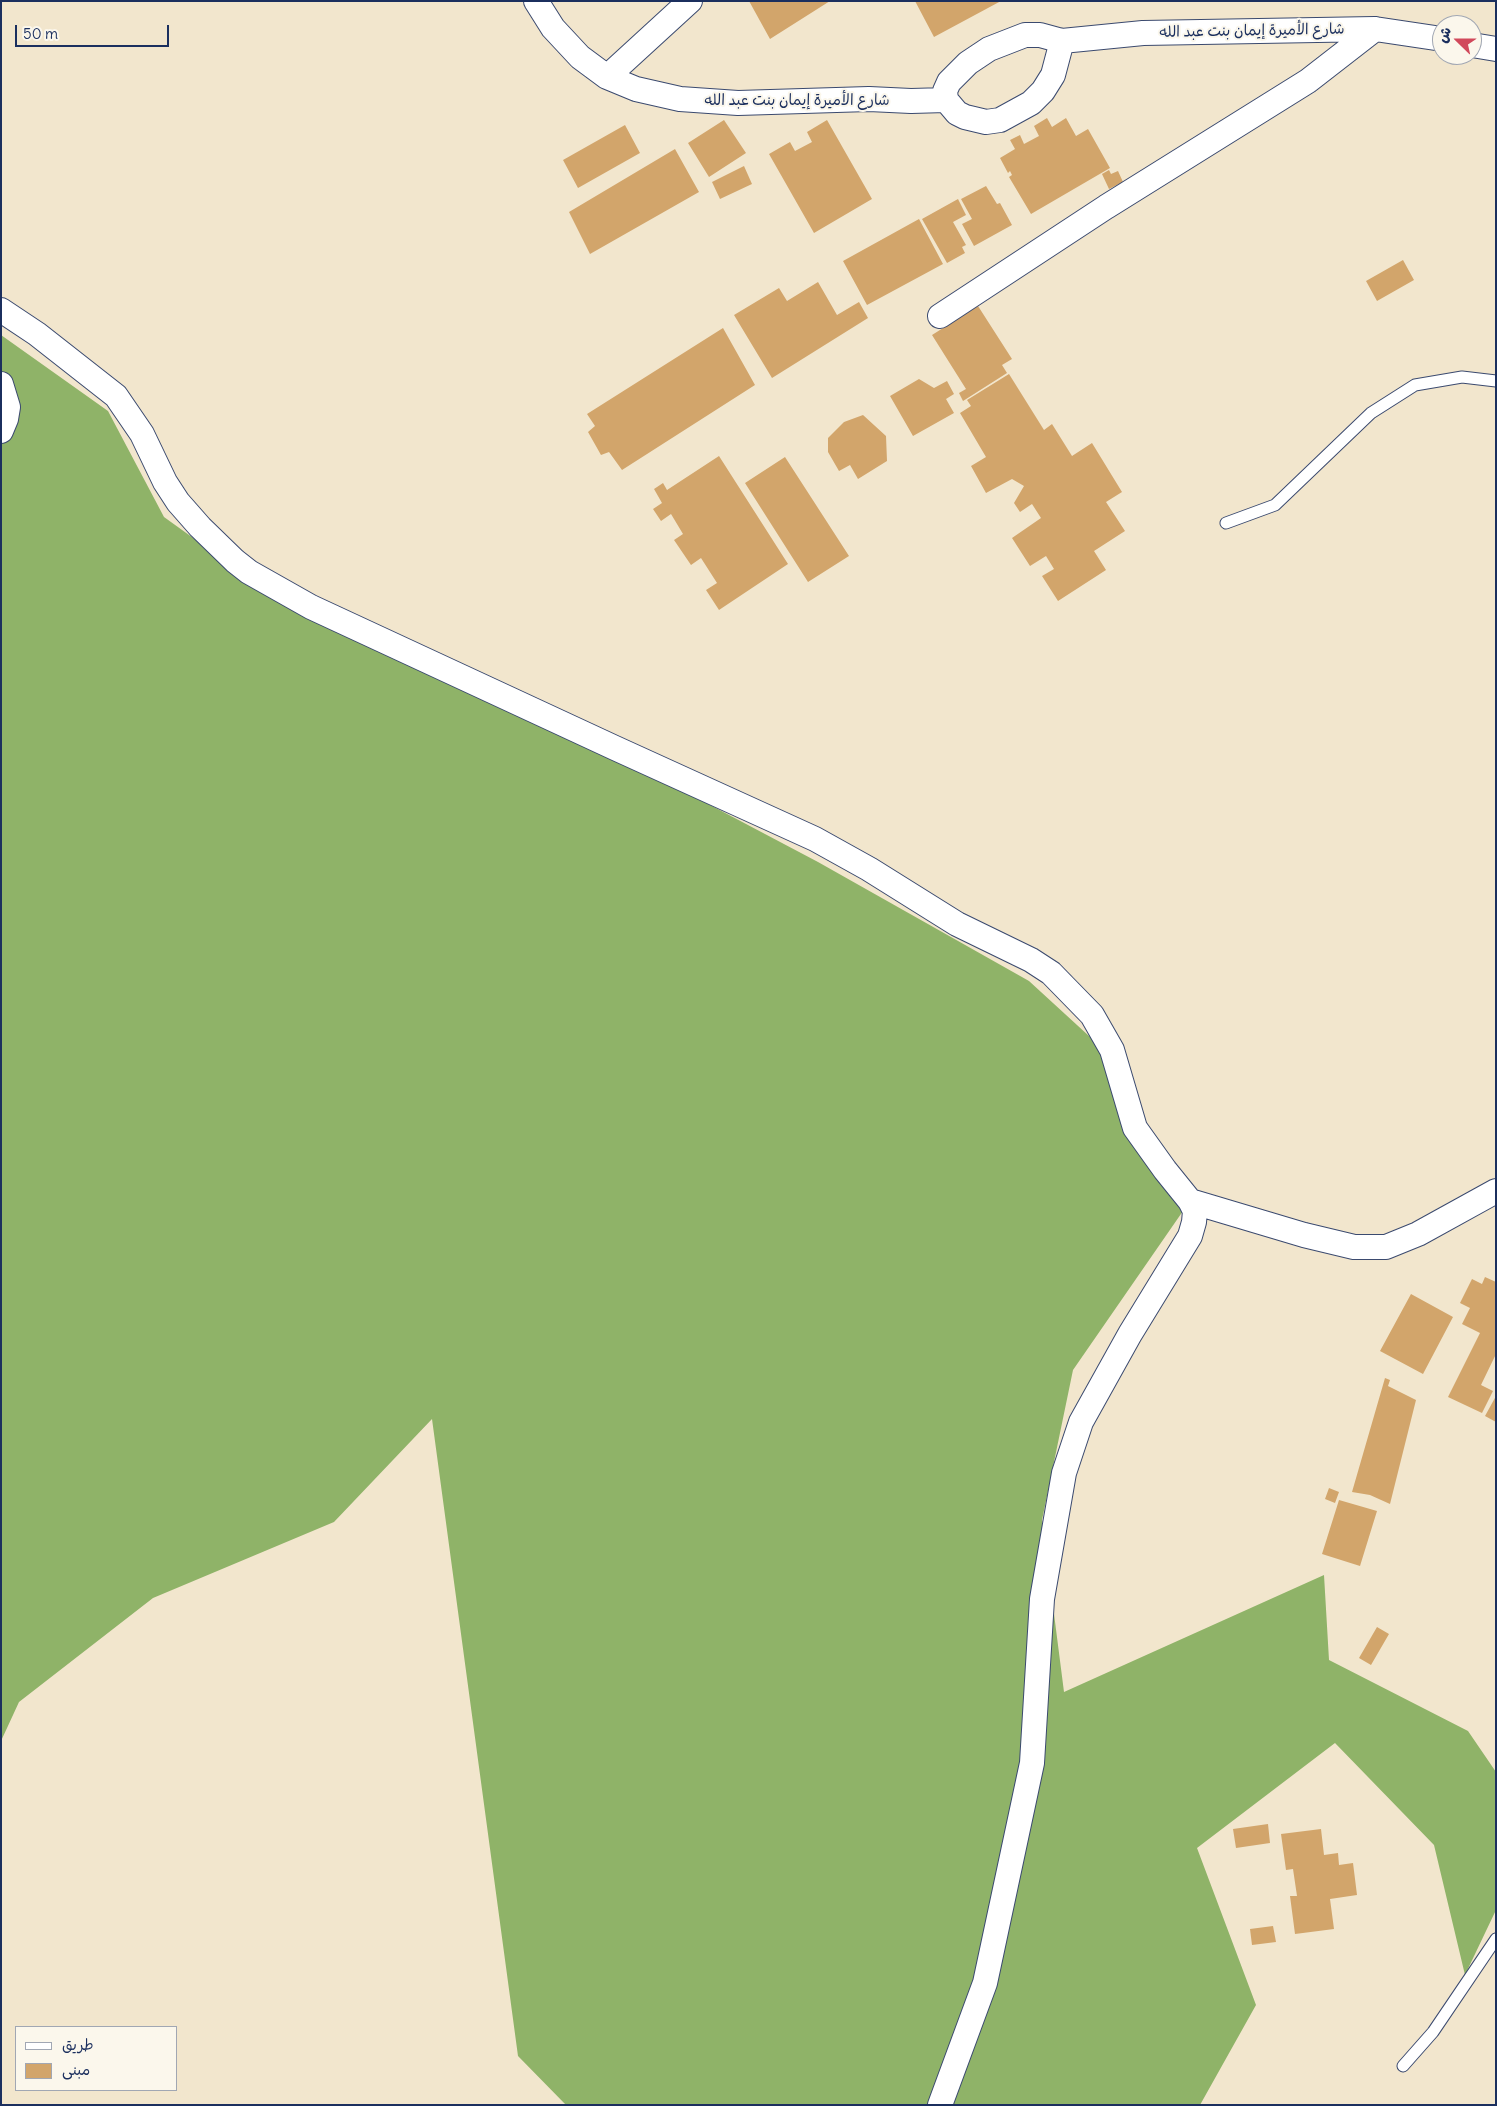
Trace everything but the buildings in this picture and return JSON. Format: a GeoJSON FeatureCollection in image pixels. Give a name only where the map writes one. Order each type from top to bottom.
{"type":"FeatureCollection","features":[{"type":"Feature","properties":{"kind":"street","name":"شارع الأميرة إيمان بنت عبد الله"},"geometry":{"type":"LineString","coordinates":[[536,1],[553,28],[573,50],[607,77],[636,89],[680,99],[738,103],[868,100],[912,102],[946,100],[945,91],[955,75],[968,63],[990,49],[1025,35],[1040,35],[1062,42],[1143,33],[1375,29],[1432,38]]}},
{"type":"Feature","properties":{"kind":"street"},"geometry":{"type":"LineString","coordinates":[[607,77],[690,1]]}},
{"type":"Feature","properties":{"kind":"street"},"geometry":{"type":"LineString","coordinates":[[940,316],[1106,207],[1308,81],[1375,29]]}},
{"type":"Feature","properties":{"kind":"street"},"geometry":{"type":"LineString","coordinates":[[946,100],[957,113],[965,117],[986,122],[1000,120],[1031,103],[1043,91],[1053,75],[1062,42]]}},
{"type":"Feature","properties":{"kind":"street"},"geometry":{"type":"LineString","coordinates":[[1482,47],[1496,49]]}},
{"type":"Feature","properties":{"kind":"street"},"geometry":{"type":"LineString","coordinates":[[1,310],[37,334],[116,396],[138,427],[165,482],[178,502],[200,527],[235,561],[263,581],[327,615],[815,838],[958,924],[1031,960],[1051,973],[1092,1015],[1112,1050],[1135,1128],[1190,1201],[1195,1211],[1190,1236],[1130,1334],[1081,1422],[1064,1473],[1042,1599],[1032,1763],[985,1983],[940,2105]]}},
{"type":"Feature","properties":{"kind":"street"},"geometry":{"type":"LineString","coordinates":[[1,384],[8,408],[1,431]]}},
{"type":"Feature","properties":{"kind":"street"},"geometry":{"type":"LineString","coordinates":[[1190,1201],[1304,1235],[1354,1247],[1386,1247],[1418,1234],[1496,1191]]}},
{"type":"Feature","properties":{"kind":"lane"},"geometry":{"type":"LineString","coordinates":[[1226,523],[1275,505],[1371,413],[1415,385],[1462,377],[1496,381]]}},
{"type":"Feature","properties":{"kind":"lane"},"geometry":{"type":"LineString","coordinates":[[1403,2066],[1433,2032],[1496,1939]]}},
{"type":"Feature","properties":{"kind":"green space"},"geometry":{"type":"Polygon","coordinates":[[[1,335],[108,411],[164,517],[253,581],[587,740],[818,862],[1029,981],[1101,1047],[1183,1211],[1073,1370],[1042,1520],[1064,1692],[1324,1575],[1329,1660],[1468,1731],[1496,1772],[1496,1910],[1465,1975],[1434,1845],[1335,1743],[1197,1848],[1256,2005],[1200,2105],[566,2105],[518,2056],[432,1419],[334,1522],[153,1598],[19,1702],[1,1741],[1,335]]]}}]}
